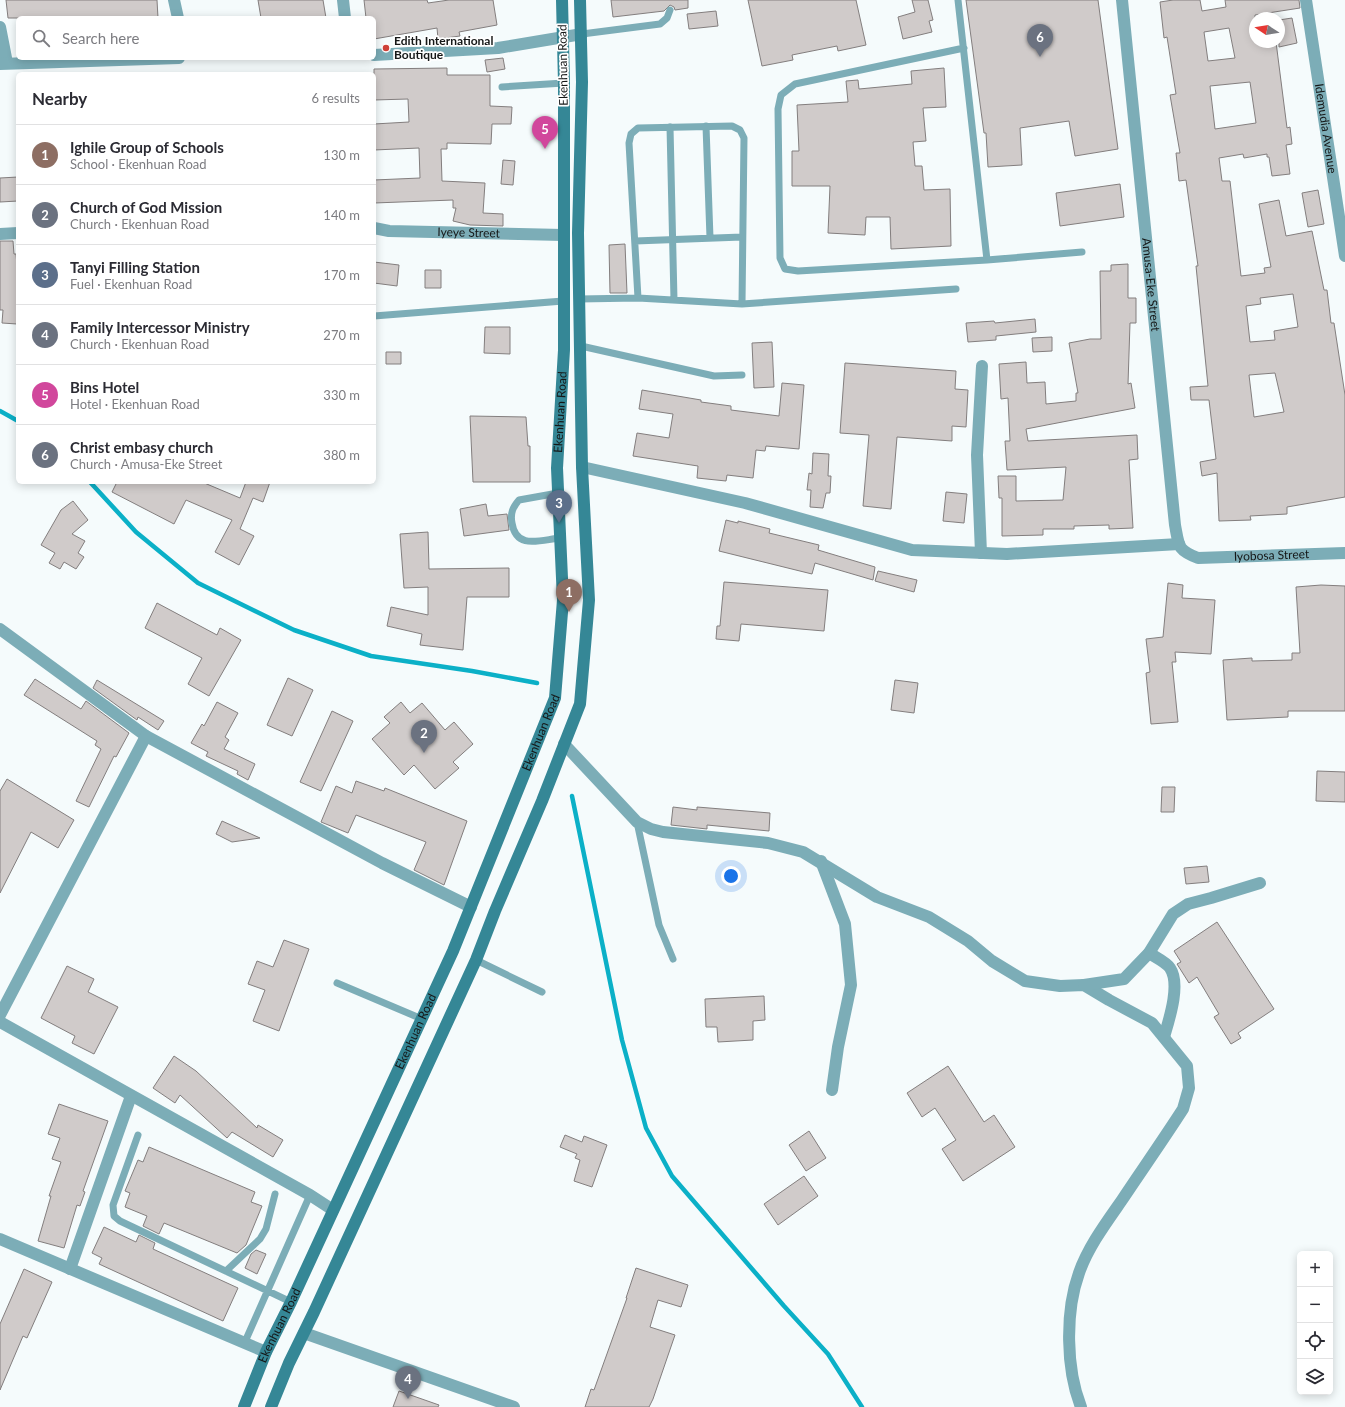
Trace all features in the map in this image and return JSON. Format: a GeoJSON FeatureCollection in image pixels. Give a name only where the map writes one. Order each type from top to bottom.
{"type":"FeatureCollection","features":[{"type":"Feature","properties":{"kind":"main road","name":"Ekenhuan Road"},"geometry":{"type":"LineString","coordinates":[[244,1407],[266,1352],[291,1302],[422,1019],[471,906],[555,698],[563,600],[557,468],[564,350],[564,83],[562,0]]}},
{"type":"Feature","properties":{"kind":"main road","name":"Ekenhuan Road"},"geometry":{"type":"LineString","coordinates":[[271,1407],[289,1363],[476,960],[495,910],[542,801],[580,704],[589,600],[582,467],[578,233],[582,34],[580,0]]}},
{"type":"Feature","properties":{"kind":"street"},"geometry":{"type":"LineString","coordinates":[[174,0],[178,16]]}},
{"type":"Feature","properties":{"kind":"street"},"geometry":{"type":"LineString","coordinates":[[343,0],[345,16]]}},
{"type":"Feature","properties":{"kind":"street","name":"Amusa-Eke Street"},"geometry":{"type":"LineString","coordinates":[[1122,0],[1175,525],[1179,544]]}},
{"type":"Feature","properties":{"kind":"street","name":"Idemudia Avenue"},"geometry":{"type":"LineString","coordinates":[[1306,0],[1345,256]]}},
{"type":"Feature","properties":{"kind":"street"},"geometry":{"type":"LineString","coordinates":[[0,32],[3,64],[120,60]]}},
{"type":"Feature","properties":{"kind":"street"},"geometry":{"type":"LineString","coordinates":[[376,55],[498,48],[582,34]]}},
{"type":"Feature","properties":{"kind":"street","name":"Iyeye Street"},"geometry":{"type":"LineString","coordinates":[[376,228],[389,231],[563,235]]}},
{"type":"Feature","properties":{"kind":"street"},"geometry":{"type":"LineString","coordinates":[[0,234],[16,233]]}},
{"type":"Feature","properties":{"kind":"street"},"geometry":{"type":"LineString","coordinates":[[981,553],[977,455],[982,366]]}},
{"type":"Feature","properties":{"kind":"street"},"geometry":{"type":"LineString","coordinates":[[582,467],[745,503],[912,550],[1007,554],[1179,544]]}},
{"type":"Feature","properties":{"kind":"street","name":"Iyobosa Street"},"geometry":{"type":"LineString","coordinates":[[1179,544],[1185,553],[1198,558],[1345,553]]}},
{"type":"Feature","properties":{"kind":"street"},"geometry":{"type":"LineString","coordinates":[[0,629],[146,736],[382,863],[471,906]]}},
{"type":"Feature","properties":{"kind":"street"},"geometry":{"type":"LineString","coordinates":[[0,1015],[146,736]]}},
{"type":"Feature","properties":{"kind":"street"},"geometry":{"type":"LineString","coordinates":[[564,744],[637,822],[651,829],[663,832],[768,843],[803,852],[821,861],[859,887],[877,897],[929,917],[968,940],[992,961],[1020,979],[1041,985],[1084,985],[1124,979],[1149,953],[1173,914],[1188,904],[1260,883]]}},
{"type":"Feature","properties":{"kind":"street"},"geometry":{"type":"LineString","coordinates":[[821,861],[845,924],[851,985],[838,1047],[832,1090]]}},
{"type":"Feature","properties":{"kind":"street"},"geometry":{"type":"LineString","coordinates":[[1149,953],[1170,968],[1175,987],[1164,1037]]}},
{"type":"Feature","properties":{"kind":"street"},"geometry":{"type":"LineString","coordinates":[[1081,1407],[1074,1389],[1069,1341],[1070,1314],[1079,1273],[1098,1234],[1183,1109],[1189,1088],[1187,1066],[1152,1023],[1084,985]]}},
{"type":"Feature","properties":{"kind":"street"},"geometry":{"type":"LineString","coordinates":[[0,1022],[310,1195],[333,1210]]}},
{"type":"Feature","properties":{"kind":"street"},"geometry":{"type":"LineString","coordinates":[[70,1268],[132,1096]]}},
{"type":"Feature","properties":{"kind":"street"},"geometry":{"type":"LineString","coordinates":[[0,1238],[244,1344],[266,1352]]}},
{"type":"Feature","properties":{"kind":"street"},"geometry":{"type":"LineString","coordinates":[[304,1333],[494,1404],[514,1407]]}},
{"type":"Feature","properties":{"kind":"lane"},"geometry":{"type":"LineString","coordinates":[[958,0],[987,260]]}},
{"type":"Feature","properties":{"kind":"lane"},"geometry":{"type":"LineString","coordinates":[[582,34],[660,24],[667,18],[670,10]]}},
{"type":"Feature","properties":{"kind":"lane"},"geometry":{"type":"LineString","coordinates":[[964,48],[795,84],[781,95],[778,109],[780,258],[785,269],[798,271],[987,260],[1082,252]]}},
{"type":"Feature","properties":{"kind":"lane"},"geometry":{"type":"LineString","coordinates":[[502,86],[564,83]]}},
{"type":"Feature","properties":{"kind":"lane"},"geometry":{"type":"LineString","coordinates":[[706,126],[710,238]]}},
{"type":"Feature","properties":{"kind":"lane"},"geometry":{"type":"LineString","coordinates":[[638,298],[629,143],[631,134],[638,128],[732,126],[740,130],[744,138],[742,304]]}},
{"type":"Feature","properties":{"kind":"lane"},"geometry":{"type":"LineString","coordinates":[[670,127],[674,300]]}},
{"type":"Feature","properties":{"kind":"lane"},"geometry":{"type":"LineString","coordinates":[[635,241],[742,237]]}},
{"type":"Feature","properties":{"kind":"lane"},"geometry":{"type":"LineString","coordinates":[[579,299],[638,298],[742,304],[956,289]]}},
{"type":"Feature","properties":{"kind":"lane"},"geometry":{"type":"LineString","coordinates":[[376,316],[563,301]]}},
{"type":"Feature","properties":{"kind":"lane"},"geometry":{"type":"LineString","coordinates":[[581,346],[714,376],[742,375]]}},
{"type":"Feature","properties":{"kind":"lane"},"geometry":{"type":"LineString","coordinates":[[558,493],[519,500],[510,514],[513,533],[520,540],[529,542],[560,538]]}},
{"type":"Feature","properties":{"kind":"lane"},"geometry":{"type":"LineString","coordinates":[[637,822],[660,925],[673,959]]}},
{"type":"Feature","properties":{"kind":"lane"},"geometry":{"type":"LineString","coordinates":[[476,960],[542,992]]}},
{"type":"Feature","properties":{"kind":"lane"},"geometry":{"type":"LineString","coordinates":[[337,983],[422,1019]]}},
{"type":"Feature","properties":{"kind":"lane"},"geometry":{"type":"LineString","coordinates":[[138,1136],[113,1205],[114,1216],[120,1221],[291,1302]]}},
{"type":"Feature","properties":{"kind":"lane"},"geometry":{"type":"LineString","coordinates":[[226,1271],[260,1239],[266,1230],[275,1194]]}},
{"type":"Feature","properties":{"kind":"lane"},"geometry":{"type":"LineString","coordinates":[[244,1344],[310,1195]]}},
{"type":"Feature","properties":{"kind":"building"},"geometry":{"type":"Polygon","coordinates":[[[6,0],[157,0],[158,16],[16,16],[16,18],[8,18],[6,0]]]}},
{"type":"Feature","properties":{"kind":"building"},"geometry":{"type":"Polygon","coordinates":[[[258,0],[323,0],[326,16],[261,16],[258,0]]]}},
{"type":"Feature","properties":{"kind":"building"},"geometry":{"type":"Polygon","coordinates":[[[364,0],[427,0],[428,3],[449,0],[493,0],[497,25],[459,32],[460,36],[438,39],[437,28],[376,39],[376,16],[366,16],[364,0]]]}},
{"type":"Feature","properties":{"kind":"building"},"geometry":{"type":"Polygon","coordinates":[[[611,0],[688,0],[688,8],[675,10],[674,7],[670,5],[664,11],[613,17],[611,0]]]}},
{"type":"Feature","properties":{"kind":"building"},"geometry":{"type":"Polygon","coordinates":[[[748,0],[856,0],[866,45],[838,51],[837,46],[792,55],[793,60],[762,66],[748,0]]]}},
{"type":"Feature","properties":{"kind":"building"},"geometry":{"type":"Polygon","coordinates":[[[912,0],[928,0],[933,20],[929,21],[932,32],[903,39],[898,17],[915,12],[912,0]]]}},
{"type":"Feature","properties":{"kind":"building"},"geometry":{"type":"Polygon","coordinates":[[[966,0],[1098,0],[1118,149],[1075,156],[1069,121],[1020,128],[1022,165],[988,167],[986,133],[984,133],[966,0]]]}},
{"type":"Feature","properties":{"kind":"building"},"geometry":{"type":"Polygon","coordinates":[[[1173,0],[1200,0],[1202,11],[1226,7],[1225,0],[1299,0],[1300,8],[1274,12],[1249,12],[1249,48],[1277,48],[1287,128],[1290,127],[1292,144],[1286,145],[1290,174],[1272,176],[1269,157],[1267,157],[1267,154],[1244,158],[1243,154],[1219,158],[1222,181],[1230,181],[1241,276],[1265,273],[1264,268],[1271,267],[1259,204],[1279,200],[1286,236],[1312,231],[1324,290],[1327,290],[1331,323],[1334,323],[1345,395],[1345,497],[1287,507],[1287,514],[1250,516],[1251,520],[1219,521],[1217,473],[1202,476],[1200,462],[1216,459],[1209,400],[1191,400],[1190,387],[1208,386],[1196,266],[1198,266],[1186,180],[1179,181],[1176,153],[1180,153],[1170,95],[1176,94],[1167,37],[1164,38],[1160,2],[1173,0]],[[1229,28],[1204,32],[1208,61],[1235,58],[1229,28]],[[1250,82],[1210,86],[1215,129],[1256,123],[1250,82]],[[1293,294],[1260,298],[1261,304],[1246,306],[1250,342],[1275,340],[1274,331],[1298,327],[1293,294]],[[1275,373],[1249,375],[1254,417],[1284,412],[1275,373]]]}},
{"type":"Feature","properties":{"kind":"building"},"geometry":{"type":"Polygon","coordinates":[[[716,11],[718,26],[689,29],[687,14],[716,11]]]}},
{"type":"Feature","properties":{"kind":"building"},"geometry":{"type":"Polygon","coordinates":[[[1292,18],[1297,43],[1285,46],[1285,19],[1292,18]]]}},
{"type":"Feature","properties":{"kind":"building"},"geometry":{"type":"Polygon","coordinates":[[[503,58],[505,69],[487,72],[485,60],[503,58]]]}},
{"type":"Feature","properties":{"kind":"building"},"geometry":{"type":"Polygon","coordinates":[[[447,68],[447,75],[490,75],[490,106],[512,107],[511,124],[492,124],[491,144],[447,143],[447,149],[441,149],[442,181],[485,183],[483,213],[503,214],[503,226],[470,225],[453,221],[456,208],[453,208],[453,200],[376,203],[376,180],[420,178],[419,148],[376,150],[376,124],[409,122],[408,99],[376,100],[376,72],[374,72],[374,69],[447,68]]]}},
{"type":"Feature","properties":{"kind":"building"},"geometry":{"type":"Polygon","coordinates":[[[944,68],[946,107],[923,108],[926,141],[913,142],[915,166],[922,166],[924,190],[950,189],[951,246],[891,249],[890,217],[866,217],[865,235],[828,233],[830,186],[792,186],[792,151],[799,151],[797,105],[848,102],[846,81],[858,80],[859,89],[912,84],[911,71],[944,68]]]}},
{"type":"Feature","properties":{"kind":"building"},"geometry":{"type":"Polygon","coordinates":[[[503,160],[515,161],[513,185],[501,184],[503,160]]]}},
{"type":"Feature","properties":{"kind":"building"},"geometry":{"type":"Polygon","coordinates":[[[16,177],[16,201],[0,202],[0,178],[16,177]]]}},
{"type":"Feature","properties":{"kind":"building"},"geometry":{"type":"Polygon","coordinates":[[[1120,184],[1124,217],[1060,226],[1056,193],[1120,184]]]}},
{"type":"Feature","properties":{"kind":"building"},"geometry":{"type":"Polygon","coordinates":[[[1318,190],[1324,224],[1308,227],[1302,193],[1318,190]]]}},
{"type":"Feature","properties":{"kind":"building"},"geometry":{"type":"Polygon","coordinates":[[[0,241],[13,241],[14,254],[16,254],[16,324],[2,323],[3,310],[0,310],[0,241]]]}},
{"type":"Feature","properties":{"kind":"building"},"geometry":{"type":"Polygon","coordinates":[[[625,244],[627,293],[610,293],[609,245],[625,244]]]}},
{"type":"Feature","properties":{"kind":"building"},"geometry":{"type":"Polygon","coordinates":[[[376,262],[399,265],[397,286],[376,283],[376,262]]]}},
{"type":"Feature","properties":{"kind":"building"},"geometry":{"type":"Polygon","coordinates":[[[1128,264],[1128,298],[1136,298],[1136,323],[1130,323],[1128,384],[1131,383],[1135,408],[1026,429],[1028,441],[1137,435],[1138,459],[1129,460],[1133,528],[1109,529],[1109,525],[1074,526],[1074,529],[1043,529],[1043,535],[1002,536],[1002,498],[999,498],[998,476],[1016,476],[1016,501],[1063,500],[1066,467],[1007,470],[1005,441],[1010,441],[1008,398],[1001,399],[999,364],[1026,362],[1027,383],[1045,382],[1046,404],[1076,401],[1076,393],[1078,393],[1069,343],[1090,339],[1101,339],[1100,271],[1111,271],[1111,265],[1128,264]]]}},
{"type":"Feature","properties":{"kind":"building"},"geometry":{"type":"Polygon","coordinates":[[[425,270],[441,270],[441,288],[425,288],[425,270]]]}},
{"type":"Feature","properties":{"kind":"building"},"geometry":{"type":"Polygon","coordinates":[[[1035,319],[1036,332],[996,336],[996,340],[968,342],[966,323],[994,321],[995,323],[1035,319]]]}},
{"type":"Feature","properties":{"kind":"building"},"geometry":{"type":"Polygon","coordinates":[[[485,327],[510,327],[510,354],[484,353],[485,327]]]}},
{"type":"Feature","properties":{"kind":"building"},"geometry":{"type":"Polygon","coordinates":[[[1052,337],[1052,351],[1033,352],[1032,338],[1052,337]]]}},
{"type":"Feature","properties":{"kind":"building"},"geometry":{"type":"Polygon","coordinates":[[[772,342],[774,387],[754,388],[752,343],[772,342]]]}},
{"type":"Feature","properties":{"kind":"building"},"geometry":{"type":"Polygon","coordinates":[[[386,352],[401,352],[401,364],[386,364],[386,352]]]}},
{"type":"Feature","properties":{"kind":"building"},"geometry":{"type":"Polygon","coordinates":[[[845,363],[956,371],[955,389],[968,390],[966,427],[952,426],[952,441],[897,437],[891,509],[863,506],[869,435],[840,433],[845,363]]]}},
{"type":"Feature","properties":{"kind":"building"},"geometry":{"type":"Polygon","coordinates":[[[782,383],[804,385],[799,449],[766,446],[765,451],[756,450],[753,478],[727,475],[726,481],[697,478],[698,466],[633,456],[637,433],[669,438],[673,414],[639,409],[642,390],[701,400],[701,402],[731,406],[731,410],[779,416],[782,383]]]}},
{"type":"Feature","properties":{"kind":"building"},"geometry":{"type":"Polygon","coordinates":[[[470,416],[526,417],[528,446],[530,446],[530,482],[473,482],[470,416]]]}},
{"type":"Feature","properties":{"kind":"building"},"geometry":{"type":"Polygon","coordinates":[[[813,453],[829,454],[828,476],[831,476],[830,493],[826,493],[823,508],[810,507],[811,490],[807,490],[809,473],[812,474],[813,453]]]}},
{"type":"Feature","properties":{"kind":"building"},"geometry":{"type":"Polygon","coordinates":[[[116,484],[207,484],[240,498],[245,484],[269,484],[263,502],[253,498],[240,529],[254,536],[239,565],[215,552],[232,520],[186,500],[174,524],[112,492],[116,484]]]}},
{"type":"Feature","properties":{"kind":"building"},"geometry":{"type":"Polygon","coordinates":[[[946,492],[967,494],[964,523],[943,521],[946,492]]]}},
{"type":"Feature","properties":{"kind":"building"},"geometry":{"type":"Polygon","coordinates":[[[73,501],[88,520],[72,534],[85,541],[78,553],[84,557],[76,569],[64,562],[60,569],[49,563],[55,553],[41,545],[61,510],[73,501]]]}},
{"type":"Feature","properties":{"kind":"building"},"geometry":{"type":"Polygon","coordinates":[[[486,504],[488,516],[507,514],[509,530],[464,536],[460,509],[486,504]]]}},
{"type":"Feature","properties":{"kind":"building"},"geometry":{"type":"Polygon","coordinates":[[[726,520],[738,523],[738,521],[770,529],[769,533],[819,545],[818,550],[875,567],[873,580],[815,563],[812,574],[719,551],[726,520]]]}},
{"type":"Feature","properties":{"kind":"building"},"geometry":{"type":"Polygon","coordinates":[[[428,532],[429,569],[509,568],[509,597],[467,597],[463,650],[420,645],[422,634],[387,626],[391,607],[428,615],[428,587],[404,588],[400,534],[428,532]]]}},
{"type":"Feature","properties":{"kind":"building"},"geometry":{"type":"Polygon","coordinates":[[[878,571],[917,580],[914,592],[875,581],[878,571]]]}},
{"type":"Feature","properties":{"kind":"building"},"geometry":{"type":"Polygon","coordinates":[[[724,582],[828,590],[824,631],[741,624],[739,641],[716,639],[717,626],[720,626],[724,582]]]}},
{"type":"Feature","properties":{"kind":"building"},"geometry":{"type":"Polygon","coordinates":[[[1168,583],[1183,585],[1182,598],[1215,600],[1211,654],[1175,652],[1176,662],[1172,662],[1178,722],[1151,724],[1146,673],[1150,672],[1146,639],[1163,637],[1168,583]]]}},
{"type":"Feature","properties":{"kind":"building"},"geometry":{"type":"Polygon","coordinates":[[[1321,585],[1345,586],[1345,711],[1288,711],[1288,717],[1227,720],[1223,660],[1252,658],[1252,661],[1292,660],[1292,653],[1300,653],[1296,587],[1321,585]]]}},
{"type":"Feature","properties":{"kind":"building"},"geometry":{"type":"Polygon","coordinates":[[[157,603],[217,635],[220,628],[241,640],[209,696],[188,684],[202,658],[145,628],[157,603]]]}},
{"type":"Feature","properties":{"kind":"building"},"geometry":{"type":"Polygon","coordinates":[[[288,678],[313,690],[292,736],[267,725],[288,678]]]}},
{"type":"Feature","properties":{"kind":"building"},"geometry":{"type":"Polygon","coordinates":[[[35,679],[81,709],[86,701],[129,733],[116,757],[114,756],[89,807],[76,801],[101,749],[95,745],[97,741],[24,695],[35,679]]]}},
{"type":"Feature","properties":{"kind":"building"},"geometry":{"type":"Polygon","coordinates":[[[97,680],[164,721],[158,730],[138,717],[137,720],[93,688],[97,680]]]}},
{"type":"Feature","properties":{"kind":"building"},"geometry":{"type":"Polygon","coordinates":[[[895,680],[918,683],[914,713],[891,710],[895,680]]]}},
{"type":"Feature","properties":{"kind":"building"},"geometry":{"type":"Polygon","coordinates":[[[217,702],[238,713],[225,737],[229,740],[224,749],[255,764],[248,780],[237,774],[238,771],[206,756],[208,752],[191,743],[202,724],[204,726],[217,702]]]}},
{"type":"Feature","properties":{"kind":"building"},"geometry":{"type":"Polygon","coordinates":[[[401,702],[410,713],[422,703],[445,730],[454,722],[473,744],[453,762],[459,768],[435,789],[414,765],[404,775],[372,739],[390,723],[384,717],[401,702]]]}},
{"type":"Feature","properties":{"kind":"building"},"geometry":{"type":"Polygon","coordinates":[[[332,711],[353,721],[321,791],[300,782],[332,711]]]}},
{"type":"Feature","properties":{"kind":"building"},"geometry":{"type":"Polygon","coordinates":[[[1317,771],[1345,772],[1345,802],[1316,801],[1317,771]]]}},
{"type":"Feature","properties":{"kind":"building"},"geometry":{"type":"Polygon","coordinates":[[[7,779],[74,820],[58,848],[31,832],[0,893],[0,791],[7,779]]]}},
{"type":"Feature","properties":{"kind":"building"},"geometry":{"type":"Polygon","coordinates":[[[356,781],[384,791],[385,788],[467,821],[444,885],[414,870],[426,842],[356,815],[348,833],[321,822],[336,786],[352,793],[356,781]]]}},
{"type":"Feature","properties":{"kind":"building"},"geometry":{"type":"Polygon","coordinates":[[[1162,787],[1175,787],[1174,812],[1161,812],[1162,787]]]}},
{"type":"Feature","properties":{"kind":"building"},"geometry":{"type":"Polygon","coordinates":[[[673,807],[697,810],[697,807],[770,813],[769,831],[707,825],[707,829],[671,825],[673,807]]]}},
{"type":"Feature","properties":{"kind":"building"},"geometry":{"type":"Polygon","coordinates":[[[222,821],[260,838],[232,842],[216,834],[222,821]]]}},
{"type":"Feature","properties":{"kind":"building"},"geometry":{"type":"Polygon","coordinates":[[[1207,866],[1209,882],[1186,884],[1184,868],[1207,866]]]}},
{"type":"Feature","properties":{"kind":"building"},"geometry":{"type":"Polygon","coordinates":[[[1217,922],[1274,1009],[1238,1033],[1241,1038],[1231,1044],[1214,1017],[1219,1014],[1197,977],[1189,983],[1177,964],[1181,962],[1174,951],[1217,922]]]}},
{"type":"Feature","properties":{"kind":"building"},"geometry":{"type":"Polygon","coordinates":[[[284,940],[309,949],[279,1031],[253,1021],[265,990],[248,984],[257,961],[273,967],[284,940]]]}},
{"type":"Feature","properties":{"kind":"building"},"geometry":{"type":"Polygon","coordinates":[[[67,966],[94,979],[88,992],[118,1007],[94,1054],[72,1043],[75,1036],[41,1018],[67,966]]]}},
{"type":"Feature","properties":{"kind":"building"},"geometry":{"type":"Polygon","coordinates":[[[764,996],[765,1020],[753,1021],[753,1040],[718,1042],[717,1027],[706,1027],[705,999],[764,996]]]}},
{"type":"Feature","properties":{"kind":"building"},"geometry":{"type":"Polygon","coordinates":[[[174,1056],[196,1071],[257,1128],[258,1125],[283,1140],[273,1157],[232,1132],[227,1138],[180,1095],[175,1103],[153,1088],[174,1056]]]}},
{"type":"Feature","properties":{"kind":"building"},"geometry":{"type":"Polygon","coordinates":[[[948,1066],[984,1122],[994,1115],[1015,1147],[963,1181],[942,1149],[956,1140],[935,1108],[922,1117],[907,1093],[948,1066]]]}},
{"type":"Feature","properties":{"kind":"building"},"geometry":{"type":"Polygon","coordinates":[[[59,1104],[108,1121],[83,1191],[85,1192],[80,1206],[77,1205],[64,1248],[38,1241],[51,1196],[49,1196],[61,1162],[52,1159],[60,1138],[48,1134],[59,1104]]]}},
{"type":"Feature","properties":{"kind":"building"},"geometry":{"type":"Polygon","coordinates":[[[809,1131],[826,1158],[806,1171],[789,1145],[809,1131]]]}},
{"type":"Feature","properties":{"kind":"building"},"geometry":{"type":"Polygon","coordinates":[[[565,1135],[582,1142],[584,1136],[607,1145],[592,1187],[574,1181],[580,1160],[575,1158],[577,1154],[560,1147],[565,1135]]]}},
{"type":"Feature","properties":{"kind":"building"},"geometry":{"type":"Polygon","coordinates":[[[149,1147],[255,1192],[251,1202],[262,1206],[246,1245],[237,1253],[164,1223],[159,1234],[143,1226],[147,1216],[125,1207],[130,1193],[125,1191],[138,1160],[143,1162],[149,1147]]]}},
{"type":"Feature","properties":{"kind":"building"},"geometry":{"type":"Polygon","coordinates":[[[804,1176],[818,1196],[778,1225],[764,1204],[804,1176]]]}},
{"type":"Feature","properties":{"kind":"building"},"geometry":{"type":"Polygon","coordinates":[[[104,1227],[136,1242],[139,1235],[155,1243],[153,1249],[238,1288],[223,1321],[99,1264],[102,1258],[92,1253],[104,1227]]]}},
{"type":"Feature","properties":{"kind":"building"},"geometry":{"type":"Polygon","coordinates":[[[256,1250],[266,1254],[257,1274],[245,1268],[251,1254],[256,1250]]]}},
{"type":"Feature","properties":{"kind":"building"},"geometry":{"type":"Polygon","coordinates":[[[636,1268],[688,1285],[681,1307],[658,1300],[650,1327],[675,1335],[653,1399],[649,1407],[585,1407],[591,1389],[594,1390],[627,1298],[636,1268]]]}},
{"type":"Feature","properties":{"kind":"building"},"geometry":{"type":"Polygon","coordinates":[[[24,1269],[52,1282],[27,1338],[23,1336],[0,1390],[0,1324],[24,1269]]]}},
{"type":"Feature","properties":{"kind":"building"},"geometry":{"type":"Polygon","coordinates":[[[399,1391],[439,1405],[438,1407],[393,1407],[399,1391]]]}},
{"type":"Feature","properties":{"kind":"waterway"},"geometry":{"type":"LineString","coordinates":[[0,411],[16,420]]}},
{"type":"Feature","properties":{"kind":"waterway"},"geometry":{"type":"LineString","coordinates":[[92,484],[136,532],[198,583],[294,630],[371,656],[472,671],[537,683]]}},
{"type":"Feature","properties":{"kind":"waterway"},"geometry":{"type":"LineString","coordinates":[[572,796],[622,1040],[646,1128],[672,1176],[784,1306],[828,1354],[862,1407]]}},
{"type":"Feature","properties":{"kind":"place","name":"Edith International Boutique"},"geometry":{"type":"Point","coordinates":[386,48]}},
{"type":"Feature","properties":{"kind":"place","name":"Christ embasy church"},"geometry":{"type":"Point","coordinates":[1040,57]}},
{"type":"Feature","properties":{"kind":"place","name":"Bins Hotel"},"geometry":{"type":"Point","coordinates":[545,149]}},
{"type":"Feature","properties":{"kind":"place","name":"Tanyi Filling Station"},"geometry":{"type":"Point","coordinates":[559,523]}},
{"type":"Feature","properties":{"kind":"place","name":"Ighile Group of Schools"},"geometry":{"type":"Point","coordinates":[569,612]}},
{"type":"Feature","properties":{"kind":"place","name":"Church of God Mission"},"geometry":{"type":"Point","coordinates":[424,753]}},
{"type":"Feature","properties":{"kind":"place","name":"Family Intercessor Ministry"},"geometry":{"type":"Point","coordinates":[408,1399]}}]}
